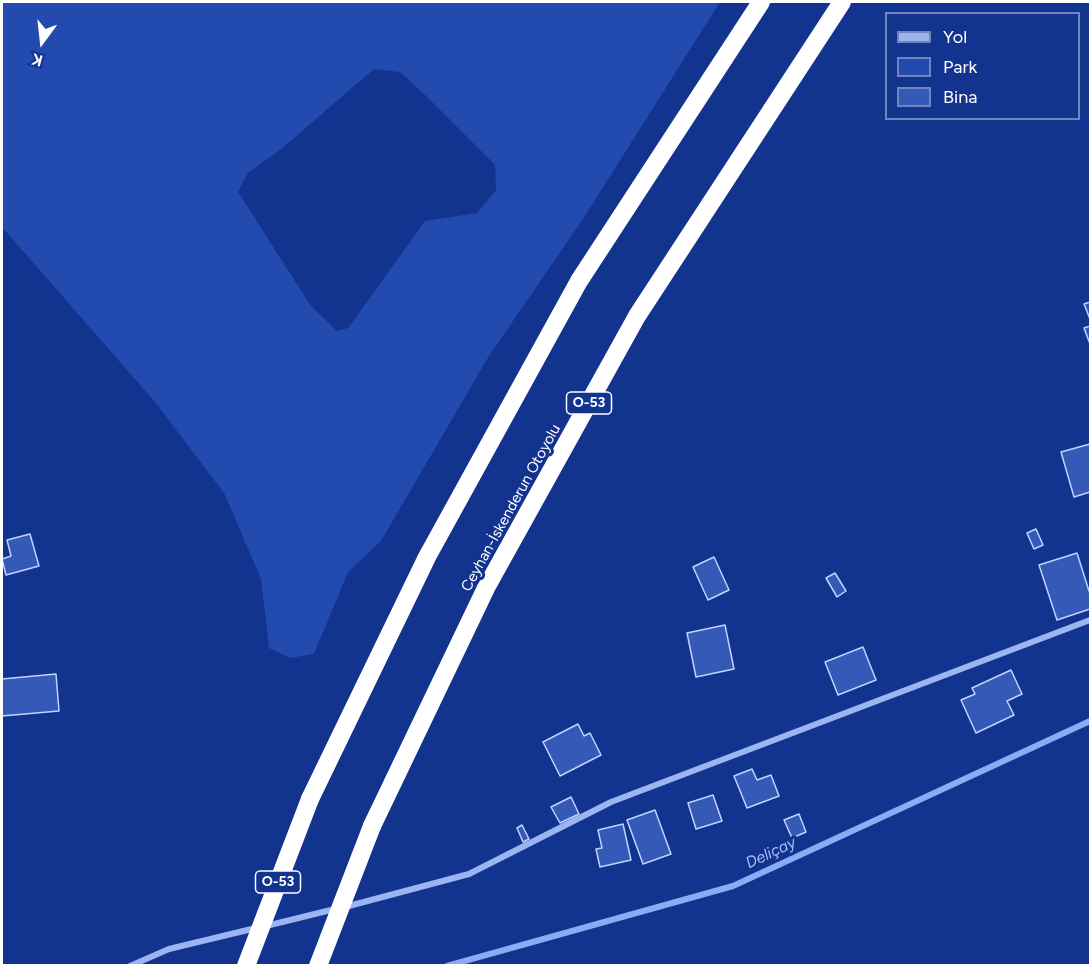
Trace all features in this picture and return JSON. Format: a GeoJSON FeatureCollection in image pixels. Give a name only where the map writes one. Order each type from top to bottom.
{"type":"FeatureCollection","features":[{"type":"Feature","properties":{"kind":"highway","name":"O-53"},"geometry":{"type":"LineString","coordinates":[[246,966],[310,799],[427,557],[579,281],[761,2]]}},
{"type":"Feature","properties":{"kind":"highway","name":"Ceyhan-İskenderun Otoyolu"},"geometry":{"type":"LineString","coordinates":[[318,966],[372,826],[486,588],[637,316],[842,2]]}},
{"type":"Feature","properties":{"kind":"street"},"geometry":{"type":"LineString","coordinates":[[130,966],[169,949],[399,894],[469,874],[611,802],[1090,620]]}},
{"type":"Feature","properties":{"kind":"green space"},"geometry":{"type":"Polygon","coordinates":[[[2,2],[720,2],[583,219],[489,356],[381,541],[348,572],[314,654],[290,658],[269,648],[261,579],[224,493],[155,402],[2,227],[2,2]],[[374,69],[280,150],[248,173],[238,192],[311,306],[337,331],[348,328],[425,221],[477,213],[496,190],[495,165],[400,72],[374,69]]]}},
{"type":"Feature","properties":{"kind":"building"},"geometry":{"type":"Polygon","coordinates":[[[1090,302],[1090,319],[1084,304],[1090,302]]]}},
{"type":"Feature","properties":{"kind":"building"},"geometry":{"type":"Polygon","coordinates":[[[1090,326],[1090,344],[1084,328],[1090,326]]]}},
{"type":"Feature","properties":{"kind":"building"},"geometry":{"type":"Polygon","coordinates":[[[1090,444],[1090,492],[1074,497],[1061,452],[1090,444]]]}},
{"type":"Feature","properties":{"kind":"building"},"geometry":{"type":"Polygon","coordinates":[[[1036,529],[1043,545],[1034,549],[1027,533],[1036,529]]]}},
{"type":"Feature","properties":{"kind":"building"},"geometry":{"type":"Polygon","coordinates":[[[30,534],[39,566],[6,575],[2,559],[11,556],[7,540],[30,534]]]}},
{"type":"Feature","properties":{"kind":"building"},"geometry":{"type":"Polygon","coordinates":[[[1077,553],[1090,594],[1090,609],[1057,620],[1039,565],[1077,553]]]}},
{"type":"Feature","properties":{"kind":"building"},"geometry":{"type":"Polygon","coordinates":[[[714,557],[729,590],[708,600],[693,567],[714,557]]]}},
{"type":"Feature","properties":{"kind":"building"},"geometry":{"type":"Polygon","coordinates":[[[835,573],[846,591],[837,597],[826,578],[835,573]]]}},
{"type":"Feature","properties":{"kind":"building"},"geometry":{"type":"Polygon","coordinates":[[[725,625],[734,669],[696,677],[687,633],[725,625]]]}},
{"type":"Feature","properties":{"kind":"building"},"geometry":{"type":"Polygon","coordinates":[[[863,647],[876,680],[838,695],[825,662],[863,647]]]}},
{"type":"Feature","properties":{"kind":"building"},"geometry":{"type":"Polygon","coordinates":[[[1011,670],[1022,694],[1007,701],[1014,715],[976,733],[961,700],[975,694],[972,688],[1011,670]]]}},
{"type":"Feature","properties":{"kind":"building"},"geometry":{"type":"Polygon","coordinates":[[[56,674],[59,711],[2,716],[2,679],[56,674]]]}},
{"type":"Feature","properties":{"kind":"building"},"geometry":{"type":"Polygon","coordinates":[[[578,724],[584,736],[590,733],[601,755],[560,776],[543,742],[578,724]]]}},
{"type":"Feature","properties":{"kind":"building"},"geometry":{"type":"Polygon","coordinates":[[[752,769],[757,780],[771,775],[779,796],[747,808],[734,776],[752,769]]]}},
{"type":"Feature","properties":{"kind":"building"},"geometry":{"type":"Polygon","coordinates":[[[713,795],[722,821],[696,829],[688,803],[713,795]]]}},
{"type":"Feature","properties":{"kind":"building"},"geometry":{"type":"Polygon","coordinates":[[[571,797],[579,814],[560,823],[551,807],[571,797]]]}},
{"type":"Feature","properties":{"kind":"building"},"geometry":{"type":"Polygon","coordinates":[[[655,810],[671,854],[643,864],[627,820],[655,810]]]}},
{"type":"Feature","properties":{"kind":"building"},"geometry":{"type":"Polygon","coordinates":[[[799,814],[806,832],[792,838],[784,820],[799,814]]]}},
{"type":"Feature","properties":{"kind":"building"},"geometry":{"type":"Polygon","coordinates":[[[623,824],[631,860],[600,867],[596,849],[602,848],[598,830],[623,824]]]}},
{"type":"Feature","properties":{"kind":"building"},"geometry":{"type":"Polygon","coordinates":[[[522,825],[529,839],[523,842],[517,828],[522,825]]]}},
{"type":"Feature","properties":{"kind":"waterway","name":"Deliçay"},"geometry":{"type":"LineString","coordinates":[[447,966],[733,886],[1090,721]]}}]}
